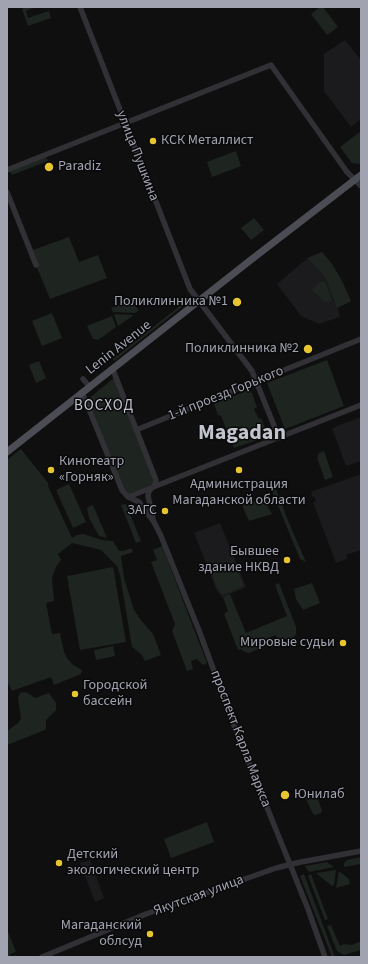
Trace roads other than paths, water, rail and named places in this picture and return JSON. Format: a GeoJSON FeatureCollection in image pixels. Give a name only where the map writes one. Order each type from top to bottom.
{"type":"FeatureCollection","features":[{"type":"Feature","properties":{"kind":"main road","name":"Lenin Avenue"},"geometry":{"type":"LineString","coordinates":[[7,452],[358,177]]}},
{"type":"Feature","properties":{"kind":"street","name":"улица Пушкина"},"geometry":{"type":"LineString","coordinates":[[80,7],[190,290],[250,368],[279,438]]}},
{"type":"Feature","properties":{"kind":"street"},"geometry":{"type":"LineString","coordinates":[[7,170],[271,65],[326,142],[358,177],[361,186]]}},
{"type":"Feature","properties":{"kind":"street"},"geometry":{"type":"LineString","coordinates":[[7,192],[36,265]]}},
{"type":"Feature","properties":{"kind":"street","name":"1-й проезд Горького"},"geometry":{"type":"LineString","coordinates":[[136,430],[361,339]]}},
{"type":"Feature","properties":{"kind":"street","name":"проспект Карла Маркса"},"geometry":{"type":"LineString","coordinates":[[113,370],[156,480],[154,487],[149,491],[148,496],[154,522]]}},
{"type":"Feature","properties":{"kind":"street"},"geometry":{"type":"LineString","coordinates":[[83,379],[90,387]]}},
{"type":"Feature","properties":{"kind":"street","name":"проспект Карла Маркса"},"geometry":{"type":"LineString","coordinates":[[82,392],[122,490],[128,496],[139,502],[154,522],[161,536],[194,618],[235,728],[308,909],[325,957]]}},
{"type":"Feature","properties":{"kind":"street"},"geometry":{"type":"LineString","coordinates":[[128,496],[361,405]]}},
{"type":"Feature","properties":{"kind":"street","name":"Якутская улица"},"geometry":{"type":"LineString","coordinates":[[42,957],[146,914],[290,864],[361,851]]}},
{"type":"Feature","properties":{"kind":"place","name":"КСК Металлист"},"geometry":{"type":"Point","coordinates":[153,141]}},
{"type":"Feature","properties":{"kind":"place","name":"Paradiz"},"geometry":{"type":"Point","coordinates":[49,167]}},
{"type":"Feature","properties":{"kind":"place","name":"Поликлинника №1"},"geometry":{"type":"Point","coordinates":[237,302]}},
{"type":"Feature","properties":{"kind":"place","name":"Поликлинника №2"},"geometry":{"type":"Point","coordinates":[308,349]}},
{"type":"Feature","properties":{"kind":"place","name":"Кинотеатр «Горняк»"},"geometry":{"type":"Point","coordinates":[51,470]}},
{"type":"Feature","properties":{"kind":"place","name":"Администрация Магаданской области"},"geometry":{"type":"Point","coordinates":[239,470]}},
{"type":"Feature","properties":{"kind":"place","name":"ЗАГС"},"geometry":{"type":"Point","coordinates":[165,511]}},
{"type":"Feature","properties":{"kind":"place","name":"Бывшее здание НКВД"},"geometry":{"type":"Point","coordinates":[287,560]}},
{"type":"Feature","properties":{"kind":"place","name":"Мировые судьи"},"geometry":{"type":"Point","coordinates":[343,643]}},
{"type":"Feature","properties":{"kind":"place","name":"Городской бассейн"},"geometry":{"type":"Point","coordinates":[75,694]}},
{"type":"Feature","properties":{"kind":"place","name":"Юнилаб"},"geometry":{"type":"Point","coordinates":[285,795]}},
{"type":"Feature","properties":{"kind":"place","name":"Детский экологический центр"},"geometry":{"type":"Point","coordinates":[59,863]}},
{"type":"Feature","properties":{"kind":"place","name":"Магаданский облсуд"},"geometry":{"type":"Point","coordinates":[150,934]}},
{"type":"Feature","properties":{"kind":"district","name":"ВОСХОД"},"geometry":{"type":"Point","coordinates":[104,407]}},
{"type":"Feature","properties":{"kind":"district","name":"Magadan"},"geometry":{"type":"Point","coordinates":[242,434]}}]}
